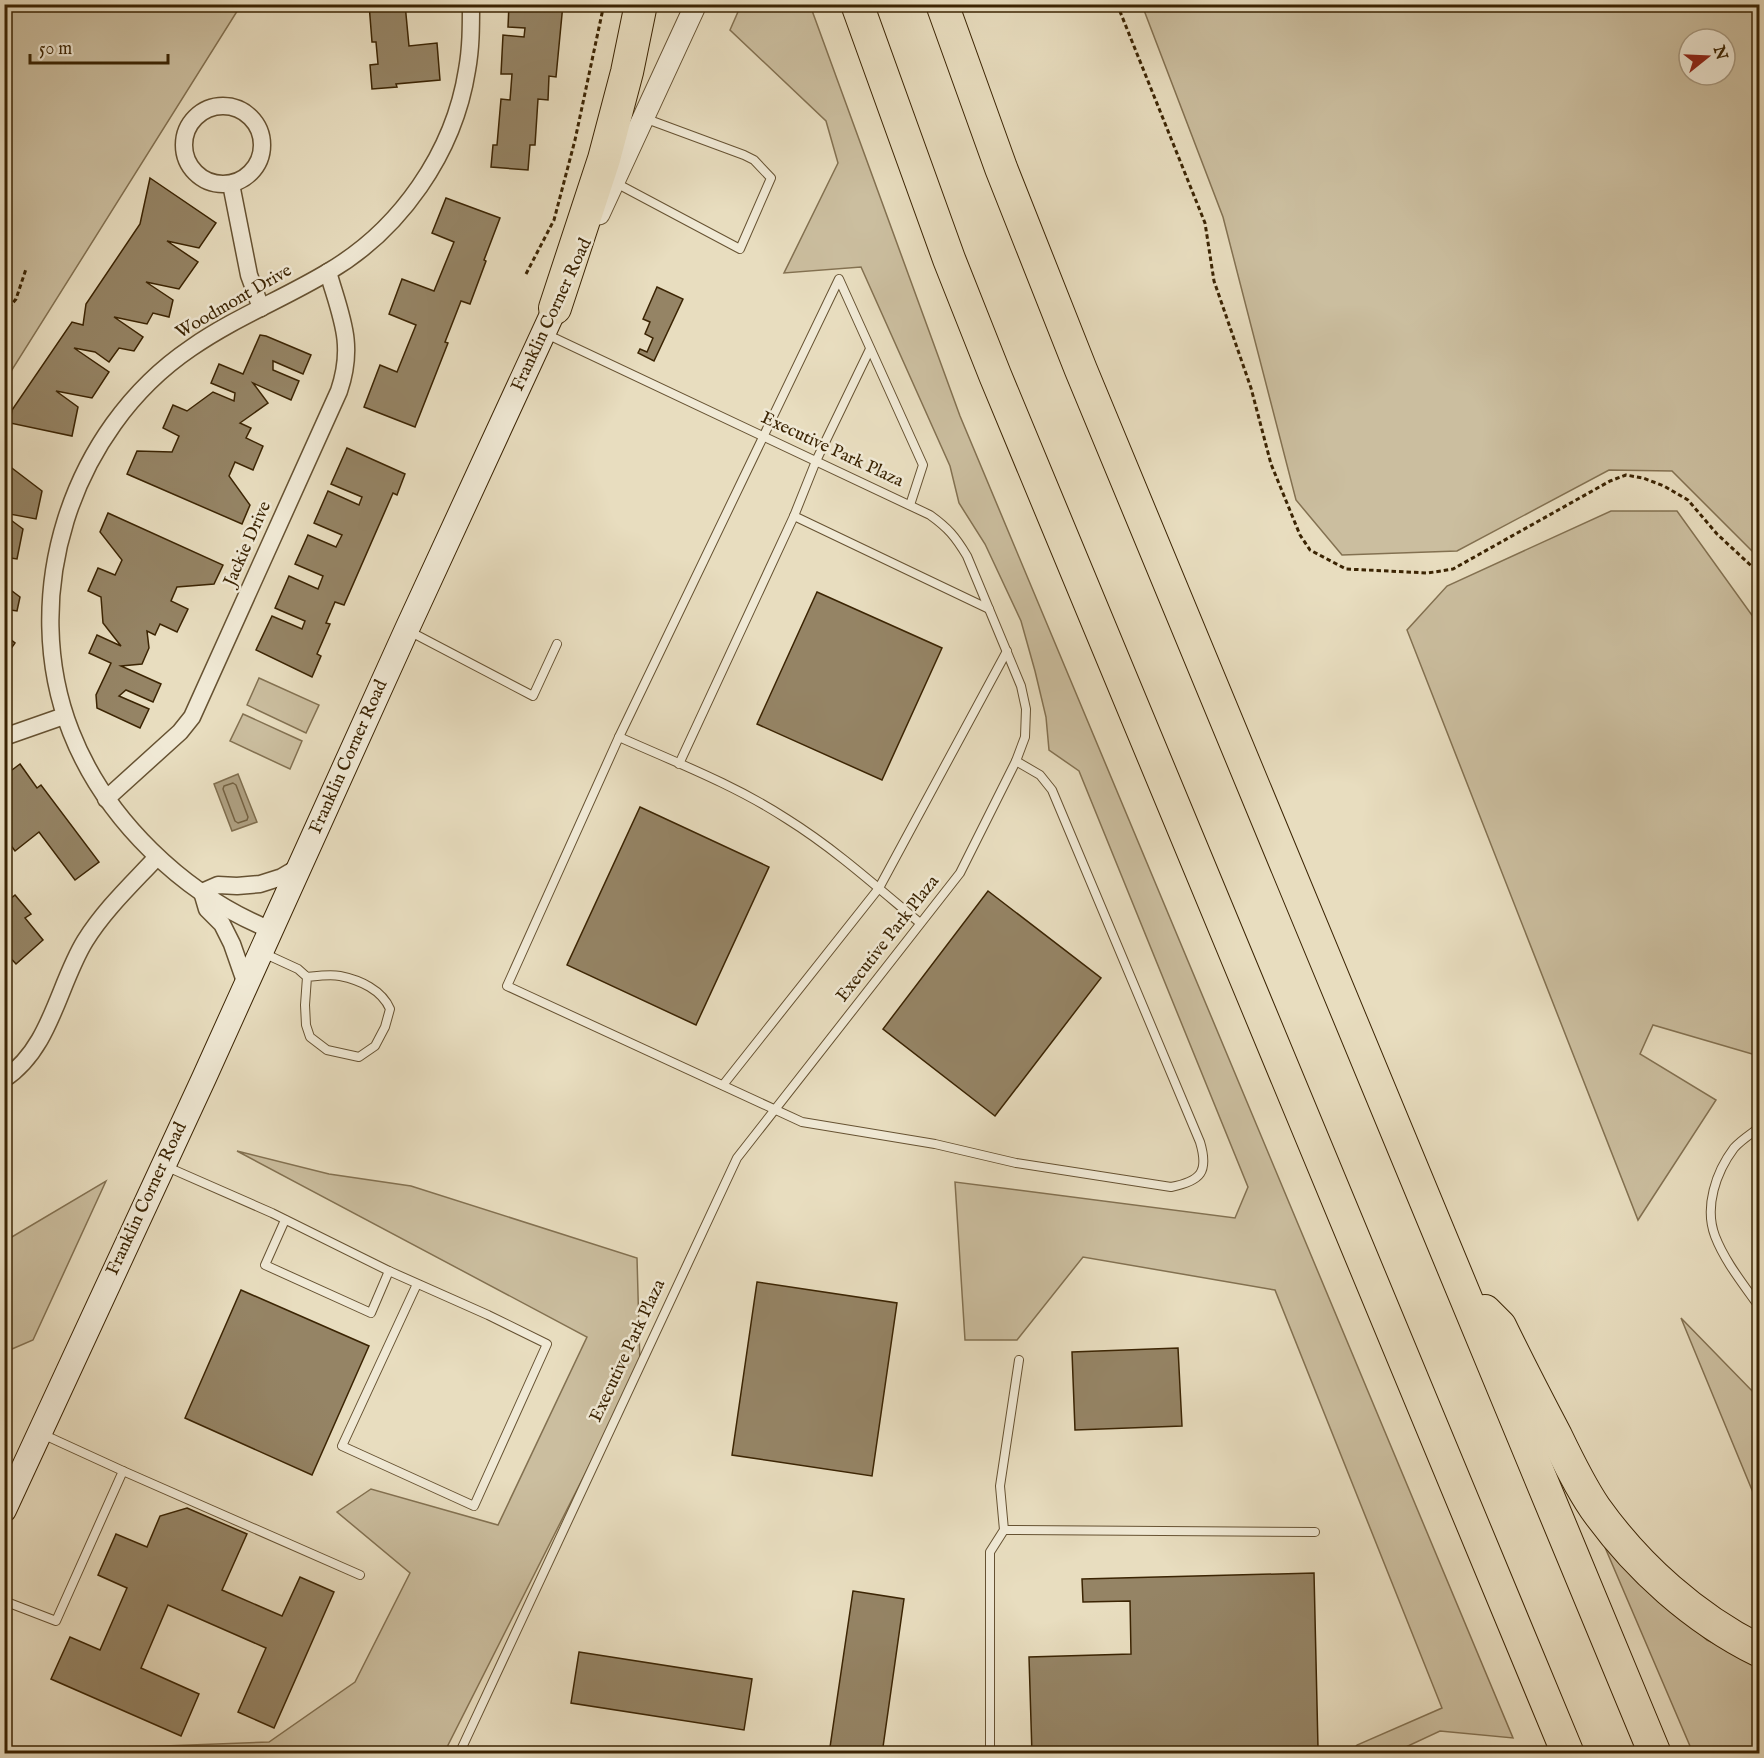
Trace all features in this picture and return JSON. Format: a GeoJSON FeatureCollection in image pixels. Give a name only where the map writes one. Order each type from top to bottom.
{"type":"FeatureCollection","features":[{"type":"Feature","properties":{"kind":"highway"},"geometry":{"type":"LineString","coordinates":[[550,321],[604,159],[627,72],[641,4]]}},
{"type":"Feature","properties":{"kind":"highway"},"geometry":{"type":"LineString","coordinates":[[857,4],[945,248],[995,375],[1568,1754]]}},
{"type":"Feature","properties":{"kind":"highway"},"geometry":{"type":"LineString","coordinates":[[942,4],[1001,168],[1081,370],[1655,1754]]}},
{"type":"Feature","properties":{"kind":"highway"},"geometry":{"type":"LineString","coordinates":[[1461,1286],[1500,1326],[1594,1507],[1619,1539],[1646,1569],[1676,1596],[1715,1625],[1760,1651]]}},
{"type":"Feature","properties":{"kind":"main road","name":"Franklin Corner Road"},"geometry":{"type":"LineString","coordinates":[[4,1510],[550,321]]}},
{"type":"Feature","properties":{"kind":"street","name":"Woodmont Drive"},"geometry":{"type":"LineString","coordinates":[[271,930],[231,912],[157,857],[127,826],[94,780],[76,746],[64,716],[55,681],[51,649],[50,608],[56,558],[63,527],[92,457],[133,400],[161,371],[224,327],[328,272],[356,254],[383,230],[413,195],[443,147],[457,113],[467,73],[472,38],[471,4]]}},
{"type":"Feature","properties":{"kind":"street","name":"Franklin Corner Road"},"geometry":{"type":"LineString","coordinates":[[550,321],[696,4]]}},
{"type":"Feature","properties":{"kind":"street"},"geometry":{"type":"LineString","coordinates":[[218,106],[243,111],[253,119],[260,131],[263,145],[260,159],[254,170],[244,179],[231,184],[219,185],[205,181],[187,162],[183,148],[186,133],[193,120],[203,111],[218,106]]}},
{"type":"Feature","properties":{"kind":"street"},"geometry":{"type":"LineString","coordinates":[[231,184],[249,275],[261,308]]}},
{"type":"Feature","properties":{"kind":"street","name":"Jackie Drive"},"geometry":{"type":"LineString","coordinates":[[106,799],[180,732],[192,717],[339,391],[344,377],[347,354],[346,333],[328,272]]}},
{"type":"Feature","properties":{"kind":"street"},"geometry":{"type":"LineString","coordinates":[[4,737],[64,716]]}},
{"type":"Feature","properties":{"kind":"street"},"geometry":{"type":"LineString","coordinates":[[4,1078],[26,1060],[38,1044],[85,942],[110,906],[157,857]]}},
{"type":"Feature","properties":{"kind":"street"},"geometry":{"type":"LineString","coordinates":[[202,892],[218,885],[260,884],[282,877],[299,867]]}},
{"type":"Feature","properties":{"kind":"street","name":"Woodmont Drive"},"geometry":{"type":"LineString","coordinates":[[202,892],[207,909],[222,924],[232,944],[246,984]]}},
{"type":"Feature","properties":{"kind":"lane"},"geometry":{"type":"LineString","coordinates":[[614,182],[740,249],[771,178],[754,160],[744,155],[644,117]]}},
{"type":"Feature","properties":{"kind":"lane"},"geometry":{"type":"LineString","coordinates":[[910,506],[923,465],[839,279],[619,737],[507,986],[802,1122],[935,1144],[1016,1163],[1171,1187],[1189,1183],[1202,1172],[1205,1157],[1200,1142],[1052,790],[1040,775],[1016,762]]}},
{"type":"Feature","properties":{"kind":"lane","name":"Executive Park Plaza"},"geometry":{"type":"LineString","coordinates":[[459,1754],[738,1158],[960,873],[1016,762],[1025,737],[1026,709],[1022,686],[967,556],[956,537],[930,515],[763,436],[550,321]]}},
{"type":"Feature","properties":{"kind":"lane"},"geometry":{"type":"LineString","coordinates":[[679,764],[794,516],[816,461],[870,349]]}},
{"type":"Feature","properties":{"kind":"lane"},"geometry":{"type":"LineString","coordinates":[[794,516],[989,609]]}},
{"type":"Feature","properties":{"kind":"lane"},"geometry":{"type":"LineString","coordinates":[[407,629],[533,696],[556,644]]}},
{"type":"Feature","properties":{"kind":"lane"},"geometry":{"type":"LineString","coordinates":[[723,1085],[879,888],[1007,651]]}},
{"type":"Feature","properties":{"kind":"lane"},"geometry":{"type":"LineString","coordinates":[[619,737],[728,786],[786,818],[843,859],[920,923]]}},
{"type":"Feature","properties":{"kind":"lane"},"geometry":{"type":"LineString","coordinates":[[261,952],[298,969],[306,977],[339,975],[371,987],[387,1002],[390,1009],[385,1027],[375,1046],[359,1057],[327,1050],[310,1038],[304,1005],[306,977]]}},
{"type":"Feature","properties":{"kind":"lane"},"geometry":{"type":"LineString","coordinates":[[1760,1127],[1736,1146],[1720,1169],[1713,1191],[1711,1214],[1715,1235],[1727,1260],[1760,1308]]}},
{"type":"Feature","properties":{"kind":"lane"},"geometry":{"type":"LineString","coordinates":[[162,1165],[285,1220],[547,1344],[474,1506],[342,1446],[417,1284]]}},
{"type":"Feature","properties":{"kind":"lane"},"geometry":{"type":"LineString","coordinates":[[285,1220],[265,1265],[371,1313],[389,1271]]}},
{"type":"Feature","properties":{"kind":"lane"},"geometry":{"type":"LineString","coordinates":[[990,1754],[990,1552],[1004,1530],[1000,1486],[1019,1360]]}},
{"type":"Feature","properties":{"kind":"lane"},"geometry":{"type":"LineString","coordinates":[[40,1433],[360,1575]]}},
{"type":"Feature","properties":{"kind":"lane"},"geometry":{"type":"LineString","coordinates":[[4,1600],[57,1621],[123,1470]]}},
{"type":"Feature","properties":{"kind":"lane"},"geometry":{"type":"LineString","coordinates":[[1004,1530],[1315,1532]]}},
{"type":"Feature","properties":{"kind":"path"},"geometry":{"type":"LineString","coordinates":[[526,274],[554,220],[575,140],[604,4]]}},
{"type":"Feature","properties":{"kind":"path"},"geometry":{"type":"LineString","coordinates":[[1117,4],[1205,223],[1214,281],[1251,388],[1271,464],[1300,535],[1310,550],[1346,569],[1428,573],[1453,569],[1610,481],[1626,475],[1664,486],[1688,500],[1717,534],[1760,574]]}},
{"type":"Feature","properties":{"kind":"path"},"geometry":{"type":"LineString","coordinates":[[4,314],[16,299],[26,268]]}},
{"type":"Feature","properties":{"kind":"shaded area"},"geometry":{"type":"Polygon","coordinates":[[[4,5],[241,5],[5,381],[4,5]]]}},
{"type":"Feature","properties":{"kind":"shaded area"},"geometry":{"type":"Polygon","coordinates":[[[741,5],[810,5],[960,416],[1513,1738],[1440,1731],[1393,1753],[1350,1753],[1357,1745],[1442,1708],[1275,1290],[1083,1257],[1017,1340],[965,1340],[955,1182],[1235,1218],[1248,1187],[1079,771],[1049,750],[1046,717],[1021,621],[985,544],[959,503],[950,466],[861,267],[784,273],[838,163],[826,121],[730,30],[741,5]]]}},
{"type":"Feature","properties":{"kind":"shaded area"},"geometry":{"type":"Polygon","coordinates":[[[1142,5],[1759,5],[1759,558],[1672,471],[1609,470],[1457,551],[1342,555],[1296,500],[1223,217],[1142,5]]]}},
{"type":"Feature","properties":{"kind":"shaded area"},"geometry":{"type":"Polygon","coordinates":[[[1611,511],[1677,511],[1759,625],[1759,1056],[1653,1025],[1640,1054],[1716,1100],[1638,1220],[1407,630],[1447,586],[1611,511]]]}},
{"type":"Feature","properties":{"kind":"shaded area"},"geometry":{"type":"Polygon","coordinates":[[[259,678],[319,705],[306,733],[247,705],[259,678]]]}},
{"type":"Feature","properties":{"kind":"shaded area"},"geometry":{"type":"Polygon","coordinates":[[[243,714],[302,741],[290,769],[230,741],[243,714]]]}},
{"type":"Feature","properties":{"kind":"shaded area"},"geometry":{"type":"Polygon","coordinates":[[[237,1151],[329,1174],[411,1186],[637,1258],[640,1365],[444,1753],[108,1754],[112,1748],[269,1742],[355,1682],[410,1573],[337,1512],[371,1489],[498,1525],[587,1337],[237,1151]]]}},
{"type":"Feature","properties":{"kind":"shaded area"},"geometry":{"type":"Polygon","coordinates":[[[106,1181],[33,1340],[5,1352],[5,1241],[106,1181]]]}},
{"type":"Feature","properties":{"kind":"shaded area"},"geometry":{"type":"Polygon","coordinates":[[[1681,1318],[1759,1398],[1759,1507],[1681,1318]]]}},
{"type":"Feature","properties":{"kind":"shaded area"},"geometry":{"type":"Polygon","coordinates":[[[1604,1545],[1707,1640],[1759,1664],[1759,1753],[1693,1753],[1604,1545]]]}},
{"type":"Feature","properties":{"kind":"water"},"geometry":{"type":"Polygon","coordinates":[[[238,774],[257,822],[232,831],[214,784],[238,774]]]}},
{"type":"Feature","properties":{"kind":"building"},"geometry":{"type":"Polygon","coordinates":[[[369,4],[405,4],[409,46],[437,43],[440,80],[396,84],[397,87],[372,89],[370,65],[378,64],[376,42],[372,42],[369,4]]]}},
{"type":"Feature","properties":{"kind":"building"},"geometry":{"type":"Polygon","coordinates":[[[509,4],[563,4],[556,77],[549,76],[548,100],[538,99],[535,145],[530,145],[528,170],[491,167],[493,145],[497,145],[501,99],[510,100],[512,74],[501,74],[503,35],[524,37],[525,28],[508,27],[509,4]]]}},
{"type":"Feature","properties":{"kind":"building"},"geometry":{"type":"Polygon","coordinates":[[[150,178],[216,223],[199,248],[167,241],[198,262],[179,289],[146,282],[173,300],[169,317],[153,313],[147,324],[114,317],[143,337],[134,351],[119,348],[109,362],[95,352],[74,348],[109,372],[92,398],[56,391],[78,407],[72,436],[10,423],[12,410],[72,322],[83,325],[86,304],[140,224],[150,178]]]}},
{"type":"Feature","properties":{"kind":"building"},"geometry":{"type":"Polygon","coordinates":[[[446,198],[500,218],[470,304],[461,301],[445,342],[448,343],[415,427],[364,407],[380,365],[397,372],[416,325],[389,314],[402,279],[434,291],[454,242],[432,233],[446,198]]]}},
{"type":"Feature","properties":{"kind":"building"},"geometry":{"type":"Polygon","coordinates":[[[657,287],[683,299],[654,361],[638,353],[640,349],[647,352],[653,338],[645,334],[650,322],[643,319],[657,287]]]}},
{"type":"Feature","properties":{"kind":"building"},"geometry":{"type":"Polygon","coordinates":[[[260,335],[311,355],[303,374],[273,361],[273,370],[299,381],[291,400],[253,383],[268,403],[240,423],[251,428],[246,438],[263,446],[253,470],[235,462],[229,476],[250,505],[242,524],[127,474],[137,451],[172,452],[179,436],[163,428],[173,405],[187,411],[213,392],[234,401],[235,393],[211,383],[219,364],[243,374],[260,335]]]}},
{"type":"Feature","properties":{"kind":"building"},"geometry":{"type":"Polygon","coordinates":[[[347,448],[405,474],[397,495],[393,493],[344,605],[335,602],[326,623],[330,624],[317,654],[321,656],[312,677],[256,650],[272,616],[302,629],[305,621],[275,608],[289,576],[318,589],[323,576],[295,564],[308,535],[336,547],[342,535],[314,523],[328,491],[359,505],[362,497],[331,484],[347,448]]]}},
{"type":"Feature","properties":{"kind":"building"},"geometry":{"type":"Polygon","coordinates":[[[4,462],[42,491],[36,519],[4,513],[4,462]]]}},
{"type":"Feature","properties":{"kind":"building"},"geometry":{"type":"Polygon","coordinates":[[[108,513],[223,565],[214,584],[177,587],[171,601],[188,609],[177,632],[160,624],[155,635],[147,631],[149,648],[142,664],[121,666],[161,684],[153,702],[126,690],[119,696],[149,709],[140,728],[97,708],[96,695],[111,663],[89,653],[97,635],[121,646],[103,623],[101,597],[88,591],[98,568],[115,575],[122,560],[100,532],[108,513]]]}},
{"type":"Feature","properties":{"kind":"building"},"geometry":{"type":"Polygon","coordinates":[[[4,515],[23,529],[17,559],[4,557],[4,515]]]}},
{"type":"Feature","properties":{"kind":"building"},"geometry":{"type":"Polygon","coordinates":[[[4,585],[20,597],[17,611],[4,609],[4,585]]]}},
{"type":"Feature","properties":{"kind":"building"},"geometry":{"type":"Polygon","coordinates":[[[817,592],[942,648],[882,780],[757,724],[817,592]]]}},
{"type":"Feature","properties":{"kind":"building"},"geometry":{"type":"Polygon","coordinates":[[[4,620],[8,622],[5,635],[15,643],[8,653],[4,652],[4,620]]]}},
{"type":"Feature","properties":{"kind":"building"},"geometry":{"type":"Polygon","coordinates":[[[20,764],[37,788],[41,785],[99,862],[75,880],[39,832],[15,851],[7,840],[4,842],[4,809],[7,807],[4,803],[4,776],[20,764]]]}},
{"type":"Feature","properties":{"kind":"building"},"geometry":{"type":"Polygon","coordinates":[[[640,807],[769,867],[696,1025],[567,965],[640,807]]]}},
{"type":"Feature","properties":{"kind":"building"},"geometry":{"type":"Polygon","coordinates":[[[988,891],[1101,978],[995,1116],[883,1029],[988,891]]]}},
{"type":"Feature","properties":{"kind":"building"},"geometry":{"type":"Polygon","coordinates":[[[15,895],[31,914],[25,918],[43,940],[16,964],[4,951],[4,904],[15,895]]]}},
{"type":"Feature","properties":{"kind":"building"},"geometry":{"type":"Polygon","coordinates":[[[757,1282],[897,1303],[872,1476],[732,1455],[757,1282]]]}},
{"type":"Feature","properties":{"kind":"building"},"geometry":{"type":"Polygon","coordinates":[[[241,1290],[369,1346],[312,1475],[185,1418],[241,1290]]]}},
{"type":"Feature","properties":{"kind":"building"},"geometry":{"type":"Polygon","coordinates":[[[1178,1348],[1182,1426],[1075,1430],[1072,1352],[1178,1348]]]}},
{"type":"Feature","properties":{"kind":"building"},"geometry":{"type":"Polygon","coordinates":[[[187,1508],[247,1534],[222,1590],[282,1616],[300,1577],[334,1592],[274,1728],[238,1712],[266,1648],[168,1605],[141,1668],[199,1694],[181,1736],[51,1679],[70,1637],[100,1650],[127,1588],[98,1575],[116,1534],[147,1547],[160,1516],[187,1508]]]}},
{"type":"Feature","properties":{"kind":"building"},"geometry":{"type":"Polygon","coordinates":[[[1314,1573],[1318,1748],[1032,1754],[1029,1657],[1131,1654],[1130,1601],[1083,1602],[1082,1579],[1314,1573]]]}},
{"type":"Feature","properties":{"kind":"building"},"geometry":{"type":"Polygon","coordinates":[[[853,1591],[904,1599],[882,1754],[829,1754],[853,1591]]]}},
{"type":"Feature","properties":{"kind":"building"},"geometry":{"type":"Polygon","coordinates":[[[579,1652],[752,1679],[744,1730],[571,1703],[579,1652]]]}}]}
